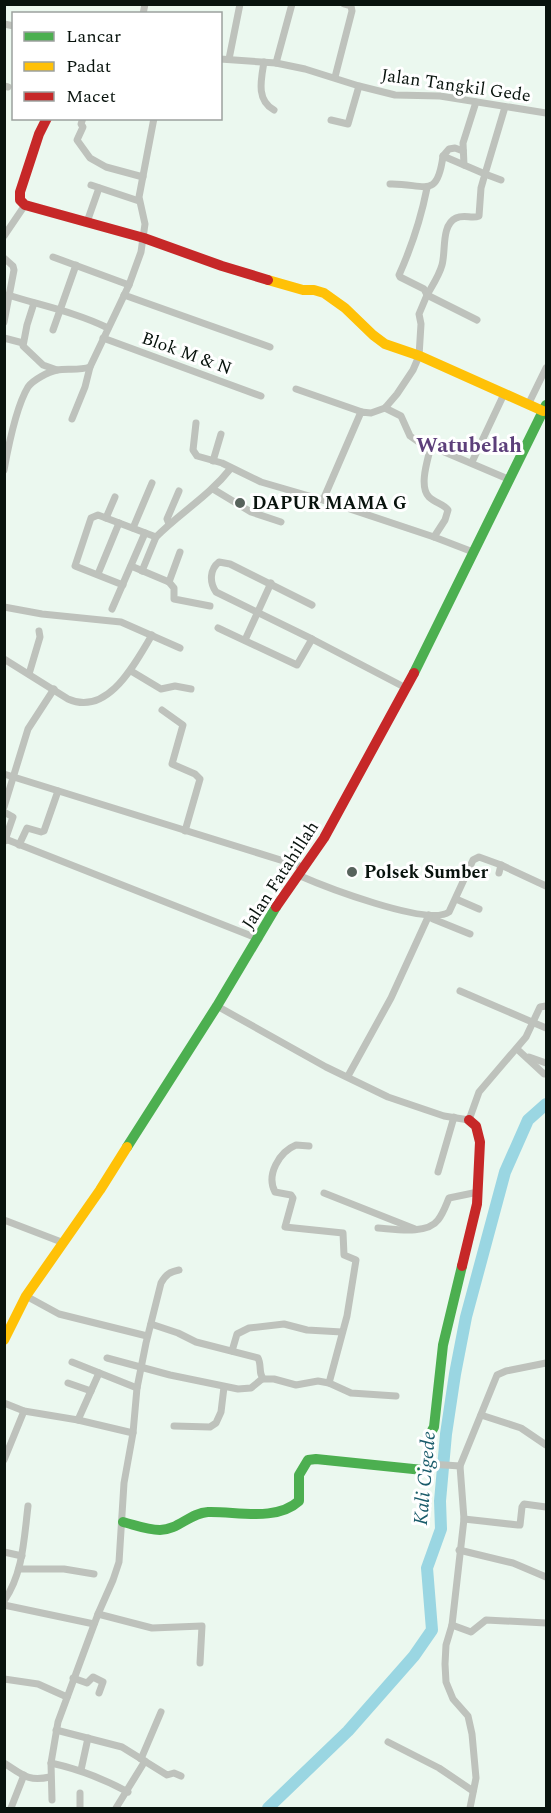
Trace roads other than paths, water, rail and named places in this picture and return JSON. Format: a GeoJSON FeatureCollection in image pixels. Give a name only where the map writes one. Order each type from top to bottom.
{"type":"FeatureCollection","features":[{"type":"Feature","properties":{"kind":"street"},"geometry":{"type":"LineString","coordinates":[[230,59],[240,4]]}},
{"type":"Feature","properties":{"kind":"street"},"geometry":{"type":"LineString","coordinates":[[276,63],[292,4]]}},
{"type":"Feature","properties":{"kind":"street"},"geometry":{"type":"LineString","coordinates":[[335,77],[352,11],[351,6],[344,4]]}},
{"type":"Feature","properties":{"kind":"street","name":"Jalan Tangkil Gede"},"geometry":{"type":"LineString","coordinates":[[222,58],[276,63],[335,77],[395,95],[440,96],[546,113]]}},
{"type":"Feature","properties":{"kind":"street"},"geometry":{"type":"LineString","coordinates":[[264,62],[261,92],[266,106],[274,111]]}},
{"type":"Feature","properties":{"kind":"street"},"geometry":{"type":"LineString","coordinates":[[331,120],[348,124],[359,86]]}},
{"type":"Feature","properties":{"kind":"street"},"geometry":{"type":"LineString","coordinates":[[464,165],[463,143],[476,102]]}},
{"type":"Feature","properties":{"kind":"street"},"geometry":{"type":"LineString","coordinates":[[296,389],[371,413],[385,408],[405,383],[419,356],[421,324],[419,314],[442,264],[446,231],[451,221],[459,216],[479,216],[480,188],[505,107]]}},
{"type":"Feature","properties":{"kind":"street"},"geometry":{"type":"LineString","coordinates":[[46,120],[39,134],[20,192],[20,200],[25,205],[144,237],[222,266],[303,290],[323,292],[382,342],[419,356],[528,405],[545,408]]}},
{"type":"Feature","properties":{"kind":"street"},"geometry":{"type":"LineString","coordinates":[[82,120],[83,127],[76,140],[90,158],[106,167],[143,177]]}},
{"type":"Feature","properties":{"kind":"street"},"geometry":{"type":"LineString","coordinates":[[72,419],[85,387],[90,367],[129,285],[144,237],[145,224],[139,201],[154,120]]}},
{"type":"Feature","properties":{"kind":"street"},"geometry":{"type":"LineString","coordinates":[[390,184],[428,188],[436,184],[443,156],[449,148],[463,151]]}},
{"type":"Feature","properties":{"kind":"street"},"geometry":{"type":"LineString","coordinates":[[443,156],[501,180]]}},
{"type":"Feature","properties":{"kind":"street"},"geometry":{"type":"LineString","coordinates":[[87,222],[95,186],[139,201]]}},
{"type":"Feature","properties":{"kind":"street"},"geometry":{"type":"LineString","coordinates":[[428,188],[415,235],[399,274],[400,277],[424,289],[427,295],[477,320]]}},
{"type":"Feature","properties":{"kind":"street"},"geometry":{"type":"LineString","coordinates":[[4,236],[25,205]]}},
{"type":"Feature","properties":{"kind":"street"},"geometry":{"type":"LineString","coordinates":[[54,257],[129,285]]}},
{"type":"Feature","properties":{"kind":"street"},"geometry":{"type":"LineString","coordinates":[[4,258],[14,270],[4,322]]}},
{"type":"Feature","properties":{"kind":"street"},"geometry":{"type":"LineString","coordinates":[[52,330],[76,265]]}},
{"type":"Feature","properties":{"kind":"street"},"geometry":{"type":"LineString","coordinates":[[8,295],[59,308],[108,328]]}},
{"type":"Feature","properties":{"kind":"street"},"geometry":{"type":"LineString","coordinates":[[123,295],[270,347]]}},
{"type":"Feature","properties":{"kind":"street"},"geometry":{"type":"LineString","coordinates":[[23,344],[34,303]]}},
{"type":"Feature","properties":{"kind":"street"},"geometry":{"type":"LineString","coordinates":[[4,338],[23,344],[37,360],[47,367],[68,371],[90,367]]}},
{"type":"Feature","properties":{"kind":"street","name":"Blok M & N"},"geometry":{"type":"LineString","coordinates":[[103,338],[261,396]]}},
{"type":"Feature","properties":{"kind":"street"},"geometry":{"type":"LineString","coordinates":[[528,405],[546,368]]}},
{"type":"Feature","properties":{"kind":"street"},"geometry":{"type":"LineString","coordinates":[[4,470],[28,387],[34,381],[57,370]]}},
{"type":"Feature","properties":{"kind":"street"},"geometry":{"type":"LineString","coordinates":[[472,462],[504,394]]}},
{"type":"Feature","properties":{"kind":"street"},"geometry":{"type":"LineString","coordinates":[[385,408],[401,416],[410,436],[430,450]]}},
{"type":"Feature","properties":{"kind":"street","name":"Jalan Fatahillah"},"geometry":{"type":"LineString","coordinates":[[4,1340],[26,1296],[106,1182],[300,871],[324,838],[406,688],[545,408]]}},
{"type":"Feature","properties":{"kind":"street"},"geometry":{"type":"LineString","coordinates":[[323,500],[362,412]]}},
{"type":"Feature","properties":{"kind":"street"},"geometry":{"type":"LineString","coordinates":[[196,423],[194,453],[197,456],[213,460],[261,482],[323,500],[473,552]]}},
{"type":"Feature","properties":{"kind":"street"},"geometry":{"type":"LineString","coordinates":[[213,460],[221,434]]}},
{"type":"Feature","properties":{"kind":"street"},"geometry":{"type":"LineString","coordinates":[[430,450],[432,447],[435,448],[508,479]]}},
{"type":"Feature","properties":{"kind":"street"},"geometry":{"type":"LineString","coordinates":[[430,450],[426,490],[429,497],[448,510],[445,520],[434,537]]}},
{"type":"Feature","properties":{"kind":"street"},"geometry":{"type":"LineString","coordinates":[[142,572],[156,537],[213,489],[231,468]]}},
{"type":"Feature","properties":{"kind":"street"},"geometry":{"type":"LineString","coordinates":[[133,528],[152,483]]}},
{"type":"Feature","properties":{"kind":"street"},"geometry":{"type":"LineString","coordinates":[[213,489],[251,512],[281,522]]}},
{"type":"Feature","properties":{"kind":"street"},"geometry":{"type":"LineString","coordinates":[[169,524],[167,519],[179,491]]}},
{"type":"Feature","properties":{"kind":"street"},"geometry":{"type":"LineString","coordinates":[[106,518],[115,497]]}},
{"type":"Feature","properties":{"kind":"street"},"geometry":{"type":"LineString","coordinates":[[123,585],[74,564],[91,518],[95,515],[106,518],[156,537]]}},
{"type":"Feature","properties":{"kind":"street"},"geometry":{"type":"LineString","coordinates":[[98,574],[119,523]]}},
{"type":"Feature","properties":{"kind":"street"},"geometry":{"type":"LineString","coordinates":[[112,609],[145,533]]}},
{"type":"Feature","properties":{"kind":"street"},"geometry":{"type":"LineString","coordinates":[[169,582],[180,552]]}},
{"type":"Feature","properties":{"kind":"street"},"geometry":{"type":"LineString","coordinates":[[312,605],[230,564],[219,562],[213,568],[211,579],[216,592],[406,688]]}},
{"type":"Feature","properties":{"kind":"street"},"geometry":{"type":"LineString","coordinates":[[131,566],[169,582],[174,588],[174,599],[210,606]]}},
{"type":"Feature","properties":{"kind":"street"},"geometry":{"type":"LineString","coordinates":[[245,640],[271,583]]}},
{"type":"Feature","properties":{"kind":"street"},"geometry":{"type":"LineString","coordinates":[[4,607],[52,616],[114,621],[180,648]]}},
{"type":"Feature","properties":{"kind":"street"},"geometry":{"type":"LineString","coordinates":[[218,628],[297,665],[312,639]]}},
{"type":"Feature","properties":{"kind":"street"},"geometry":{"type":"LineString","coordinates":[[29,674],[40,637],[39,631]]}},
{"type":"Feature","properties":{"kind":"street"},"geometry":{"type":"LineString","coordinates":[[4,658],[68,699],[77,704],[86,704],[98,699],[121,683],[152,636]]}},
{"type":"Feature","properties":{"kind":"street"},"geometry":{"type":"LineString","coordinates":[[131,671],[161,689],[175,686],[191,689]]}},
{"type":"Feature","properties":{"kind":"street"},"geometry":{"type":"LineString","coordinates":[[4,807],[28,729],[54,689]]}},
{"type":"Feature","properties":{"kind":"street"},"geometry":{"type":"LineString","coordinates":[[162,710],[183,724],[172,764],[195,774],[200,779],[185,831]]}},
{"type":"Feature","properties":{"kind":"street"},"geometry":{"type":"LineString","coordinates":[[4,774],[185,831],[300,871],[327,888],[417,914],[444,916],[449,912],[475,858],[482,857],[501,864],[546,886]]}},
{"type":"Feature","properties":{"kind":"street"},"geometry":{"type":"LineString","coordinates":[[18,845],[27,828],[44,831],[58,791]]}},
{"type":"Feature","properties":{"kind":"street"},"geometry":{"type":"LineString","coordinates":[[4,812],[13,817],[5,841],[259,939]]}},
{"type":"Feature","properties":{"kind":"street"},"geometry":{"type":"LineString","coordinates":[[499,873],[501,864]]}},
{"type":"Feature","properties":{"kind":"street"},"geometry":{"type":"LineString","coordinates":[[456,898],[479,909]]}},
{"type":"Feature","properties":{"kind":"street"},"geometry":{"type":"LineString","coordinates":[[429,916],[470,934]]}},
{"type":"Feature","properties":{"kind":"street"},"geometry":{"type":"LineString","coordinates":[[348,1076],[391,998],[429,916]]}},
{"type":"Feature","properties":{"kind":"street"},"geometry":{"type":"LineString","coordinates":[[460,991],[546,1028]]}},
{"type":"Feature","properties":{"kind":"street"},"geometry":{"type":"LineString","coordinates":[[217,1006],[326,1067],[388,1098],[424,1110],[469,1120],[476,1126],[480,1142],[478,1192],[443,1345],[434,1427],[429,1436],[434,1464]]}},
{"type":"Feature","properties":{"kind":"street"},"geometry":{"type":"LineString","coordinates":[[469,1120],[479,1092],[526,1037],[540,1007],[546,1006]]}},
{"type":"Feature","properties":{"kind":"street"},"geometry":{"type":"LineString","coordinates":[[516,1049],[544,1074],[546,1073]]}},
{"type":"Feature","properties":{"kind":"street"},"geometry":{"type":"LineString","coordinates":[[526,1056],[546,1063]]}},
{"type":"Feature","properties":{"kind":"street"},"geometry":{"type":"LineString","coordinates":[[438,1172],[454,1117]]}},
{"type":"Feature","properties":{"kind":"street"},"geometry":{"type":"LineString","coordinates":[[309,1146],[292,1146],[279,1158],[275,1166],[273,1190],[293,1198],[285,1224],[286,1228],[344,1234],[344,1255],[355,1258],[342,1332],[329,1383]]}},
{"type":"Feature","properties":{"kind":"street"},"geometry":{"type":"LineString","coordinates":[[378,1228],[418,1230],[438,1221],[449,1198],[478,1192]]}},
{"type":"Feature","properties":{"kind":"street"},"geometry":{"type":"LineString","coordinates":[[324,1193],[418,1230]]}},
{"type":"Feature","properties":{"kind":"street"},"geometry":{"type":"LineString","coordinates":[[4,1220],[64,1243]]}},
{"type":"Feature","properties":{"kind":"street"},"geometry":{"type":"LineString","coordinates":[[52,1800],[50,1777],[56,1730],[73,1678],[116,1572],[121,1551],[124,1483],[133,1433],[137,1388],[147,1336],[165,1276],[171,1271],[179,1270]]}},
{"type":"Feature","properties":{"kind":"street"},"geometry":{"type":"LineString","coordinates":[[26,1296],[59,1314],[147,1336]]}},
{"type":"Feature","properties":{"kind":"street"},"geometry":{"type":"LineString","coordinates":[[107,1358],[224,1387],[248,1388],[256,1385],[262,1378],[261,1362],[258,1358],[196,1342],[151,1324]]}},
{"type":"Feature","properties":{"kind":"street"},"geometry":{"type":"LineString","coordinates":[[232,1351],[237,1334],[249,1328],[284,1324],[307,1330],[342,1332]]}},
{"type":"Feature","properties":{"kind":"street"},"geometry":{"type":"LineString","coordinates":[[72,1362],[137,1388]]}},
{"type":"Feature","properties":{"kind":"street"},"geometry":{"type":"LineString","coordinates":[[470,1809],[476,1778],[468,1716],[453,1699],[445,1675],[446,1645],[452,1625],[464,1519],[458,1466],[497,1375],[546,1363]]}},
{"type":"Feature","properties":{"kind":"street"},"geometry":{"type":"LineString","coordinates":[[78,1420],[99,1373]]}},
{"type":"Feature","properties":{"kind":"street"},"geometry":{"type":"LineString","coordinates":[[262,1378],[296,1385],[318,1381],[329,1383],[351,1393],[396,1396]]}},
{"type":"Feature","properties":{"kind":"street"},"geometry":{"type":"LineString","coordinates":[[68,1383],[92,1391]]}},
{"type":"Feature","properties":{"kind":"street"},"geometry":{"type":"LineString","coordinates":[[174,1426],[210,1427],[216,1423],[224,1387]]}},
{"type":"Feature","properties":{"kind":"street"},"geometry":{"type":"LineString","coordinates":[[4,1402],[24,1411],[78,1420],[133,1433]]}},
{"type":"Feature","properties":{"kind":"street"},"geometry":{"type":"LineString","coordinates":[[4,1460],[24,1411]]}},
{"type":"Feature","properties":{"kind":"street"},"geometry":{"type":"LineString","coordinates":[[481,1415],[521,1428],[546,1445]]}},
{"type":"Feature","properties":{"kind":"street"},"geometry":{"type":"LineString","coordinates":[[123,1521],[153,1530],[162,1530],[177,1526],[202,1512],[255,1514],[293,1507],[299,1501],[298,1475],[309,1460],[423,1470],[434,1464],[458,1466]]}},
{"type":"Feature","properties":{"kind":"street"},"geometry":{"type":"LineString","coordinates":[[464,1519],[520,1525],[524,1504],[546,1507]]}},
{"type":"Feature","properties":{"kind":"street"},"geometry":{"type":"LineString","coordinates":[[28,1506],[19,1569],[4,1603],[94,1624]]}},
{"type":"Feature","properties":{"kind":"street"},"geometry":{"type":"LineString","coordinates":[[459,1550],[513,1563],[546,1577]]}},
{"type":"Feature","properties":{"kind":"street"},"geometry":{"type":"LineString","coordinates":[[4,1552],[22,1556]]}},
{"type":"Feature","properties":{"kind":"street"},"geometry":{"type":"LineString","coordinates":[[19,1569],[64,1569],[94,1574]]}},
{"type":"Feature","properties":{"kind":"street"},"geometry":{"type":"LineString","coordinates":[[98,1614],[152,1628],[202,1626],[200,1663]]}},
{"type":"Feature","properties":{"kind":"street"},"geometry":{"type":"LineString","coordinates":[[452,1625],[471,1632],[486,1620],[546,1623]]}},
{"type":"Feature","properties":{"kind":"street"},"geometry":{"type":"LineString","coordinates":[[73,1678],[87,1683],[93,1677],[101,1679],[103,1682],[99,1693]]}},
{"type":"Feature","properties":{"kind":"street"},"geometry":{"type":"LineString","coordinates":[[4,1679],[38,1684],[67,1697]]}},
{"type":"Feature","properties":{"kind":"street"},"geometry":{"type":"LineString","coordinates":[[116,1809],[128,1792],[162,1712]]}},
{"type":"Feature","properties":{"kind":"street"},"geometry":{"type":"LineString","coordinates":[[56,1730],[122,1746],[167,1775],[174,1773],[181,1776]]}},
{"type":"Feature","properties":{"kind":"street"},"geometry":{"type":"LineString","coordinates":[[81,1770],[88,1738]]}},
{"type":"Feature","properties":{"kind":"street"},"geometry":{"type":"LineString","coordinates":[[388,1742],[439,1768],[473,1791]]}},
{"type":"Feature","properties":{"kind":"street"},"geometry":{"type":"LineString","coordinates":[[4,1763],[35,1780],[50,1777]]}},
{"type":"Feature","properties":{"kind":"street"},"geometry":{"type":"LineString","coordinates":[[51,1763],[81,1770],[128,1792]]}},
{"type":"Feature","properties":{"kind":"street"},"geometry":{"type":"LineString","coordinates":[[12,1809],[24,1775]]}},
{"type":"Feature","properties":{"kind":"street"},"geometry":{"type":"LineString","coordinates":[[80,1793],[80,1809]]}},
{"type":"Feature","properties":{"kind":"waterway","name":"Kali Cigede"},"geometry":{"type":"LineString","coordinates":[[268,1808],[348,1731],[414,1656],[432,1630],[427,1568],[441,1529],[440,1501],[446,1434],[466,1317],[505,1172],[528,1120],[546,1104]]}},
{"type":"Feature","properties":{"kind":"place","name":"DAPUR MAMA G"},"geometry":{"type":"Point","coordinates":[240,503]}},
{"type":"Feature","properties":{"kind":"place","name":"Polsek Sumber"},"geometry":{"type":"Point","coordinates":[352,872]}},
{"type":"Feature","properties":{"kind":"district","name":"Watubelah"},"geometry":{"type":"Point","coordinates":[469,445]}}]}
